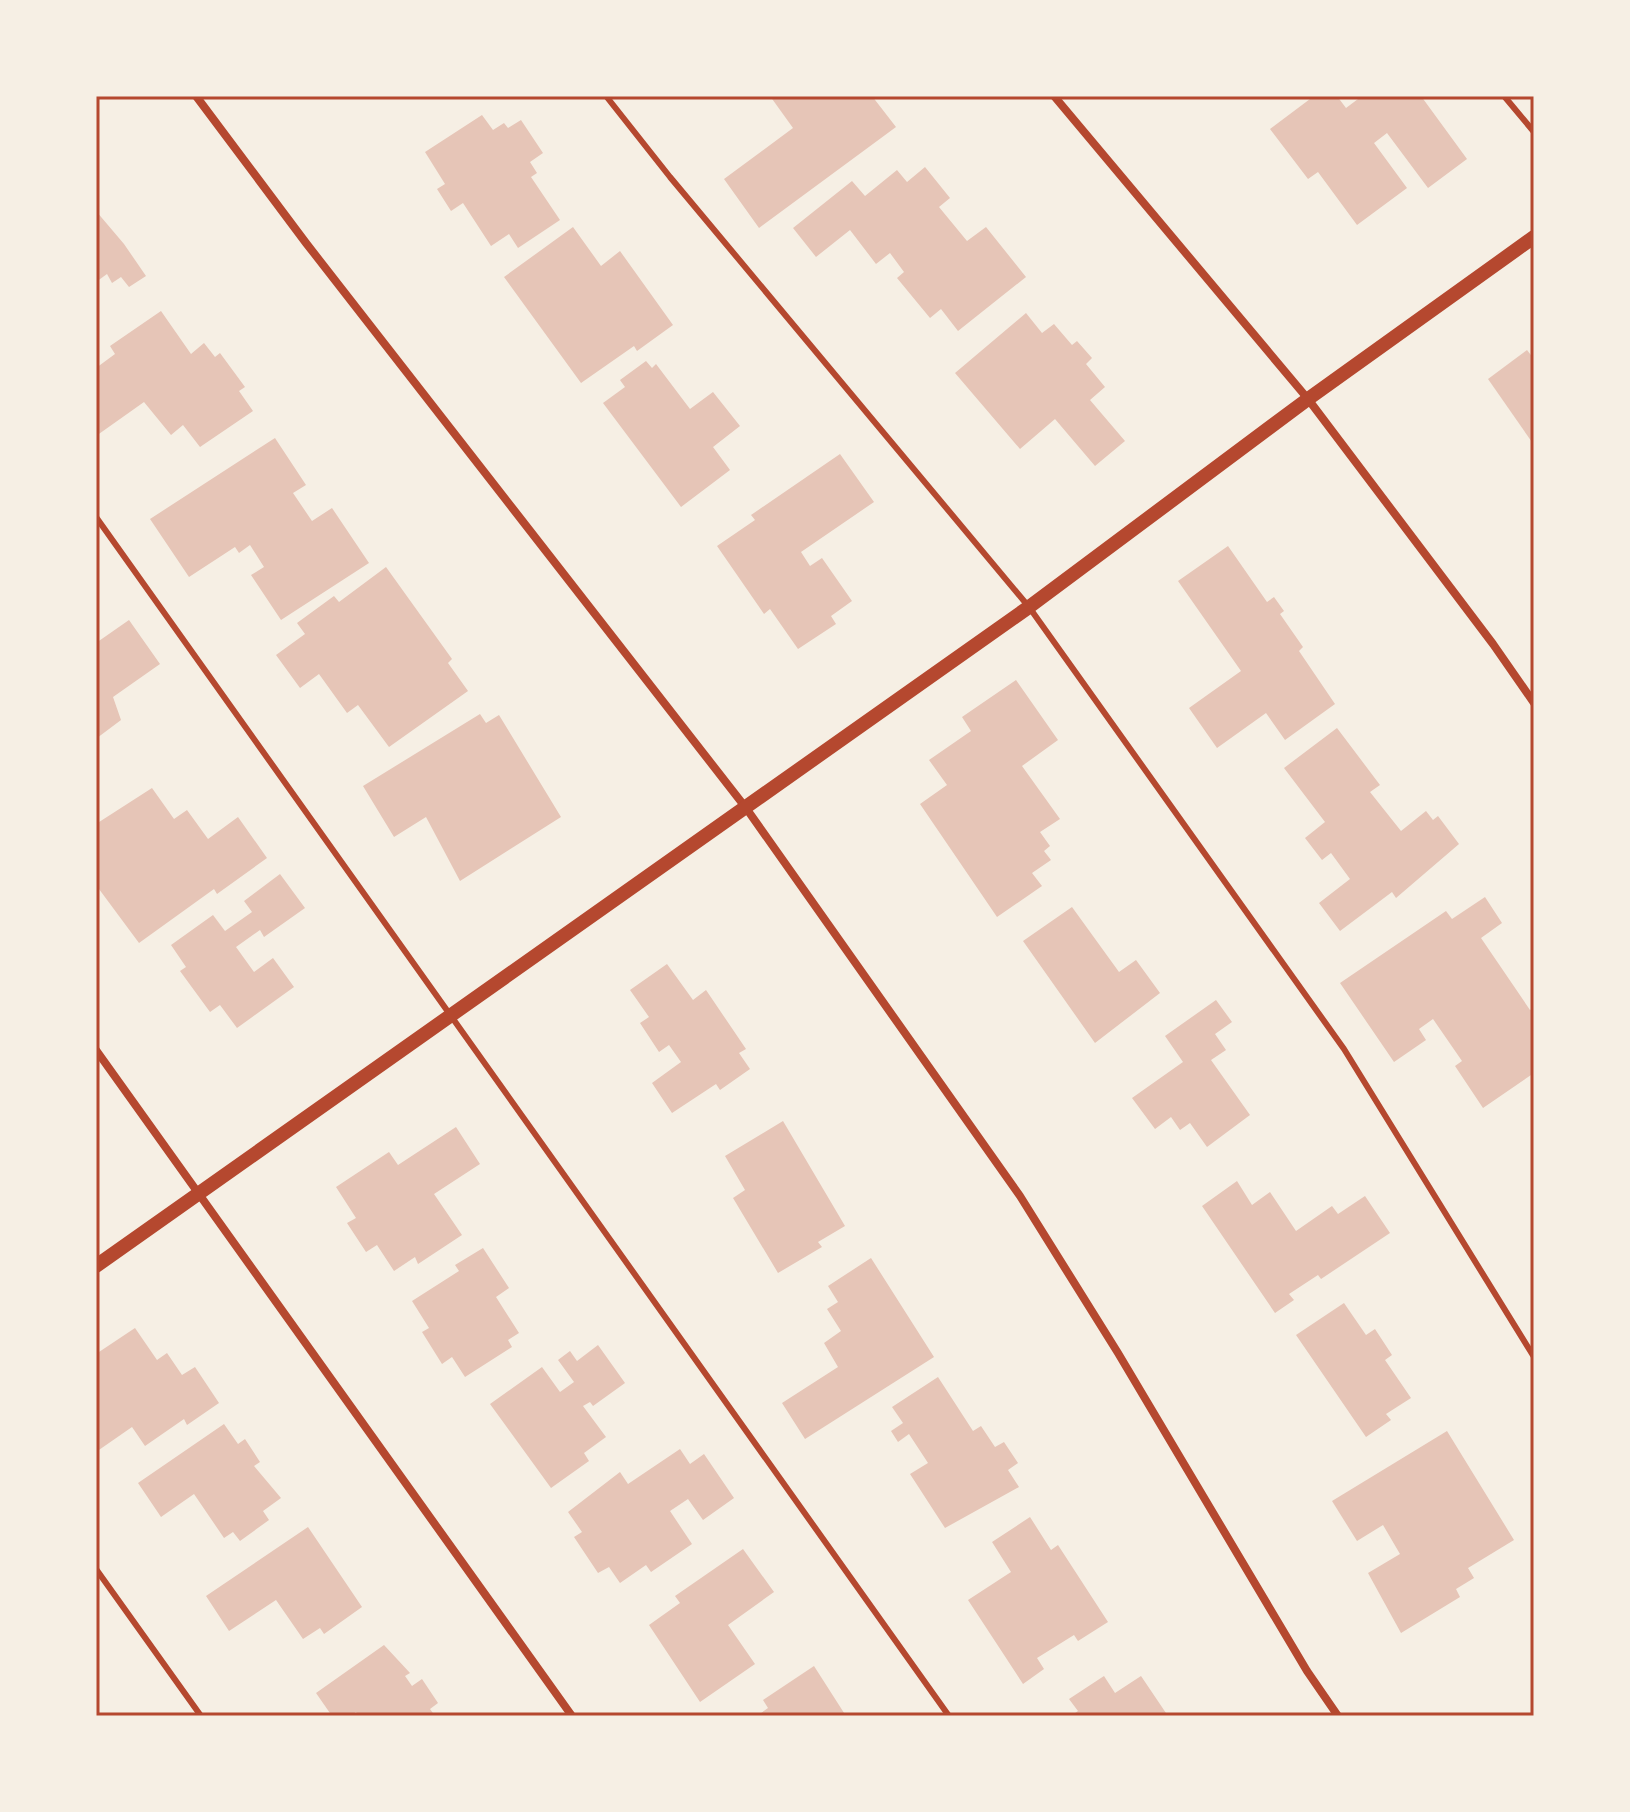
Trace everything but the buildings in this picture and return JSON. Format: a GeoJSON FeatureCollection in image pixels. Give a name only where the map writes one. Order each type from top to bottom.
{"type":"FeatureCollection","features":[{"type":"Feature","properties":{"kind":"street"},"geometry":{"type":"LineString","coordinates":[[196,96],[306,243],[746,808],[1020,1196],[1118,1353],[1307,1671],[1338,1716]]}},
{"type":"Feature","properties":{"kind":"street"},"geometry":{"type":"LineString","coordinates":[[1054,96],[1308,399],[1534,703]]}},
{"type":"Feature","properties":{"kind":"street"},"geometry":{"type":"LineString","coordinates":[[96,1266],[1029,607],[1308,399],[1534,237]]}},
{"type":"Feature","properties":{"kind":"street"},"geometry":{"type":"LineString","coordinates":[[96,1050],[572,1716]]}},
{"type":"Feature","properties":{"kind":"lane"},"geometry":{"type":"LineString","coordinates":[[606,96],[680,190],[1029,607],[1344,1049],[1534,1357]]}},
{"type":"Feature","properties":{"kind":"lane"},"geometry":{"type":"LineString","coordinates":[[1504,96],[1534,132]]}},
{"type":"Feature","properties":{"kind":"lane"},"geometry":{"type":"LineString","coordinates":[[96,517],[949,1716]]}},
{"type":"Feature","properties":{"kind":"lane"},"geometry":{"type":"LineString","coordinates":[[96,1569],[201,1716]]}}]}
